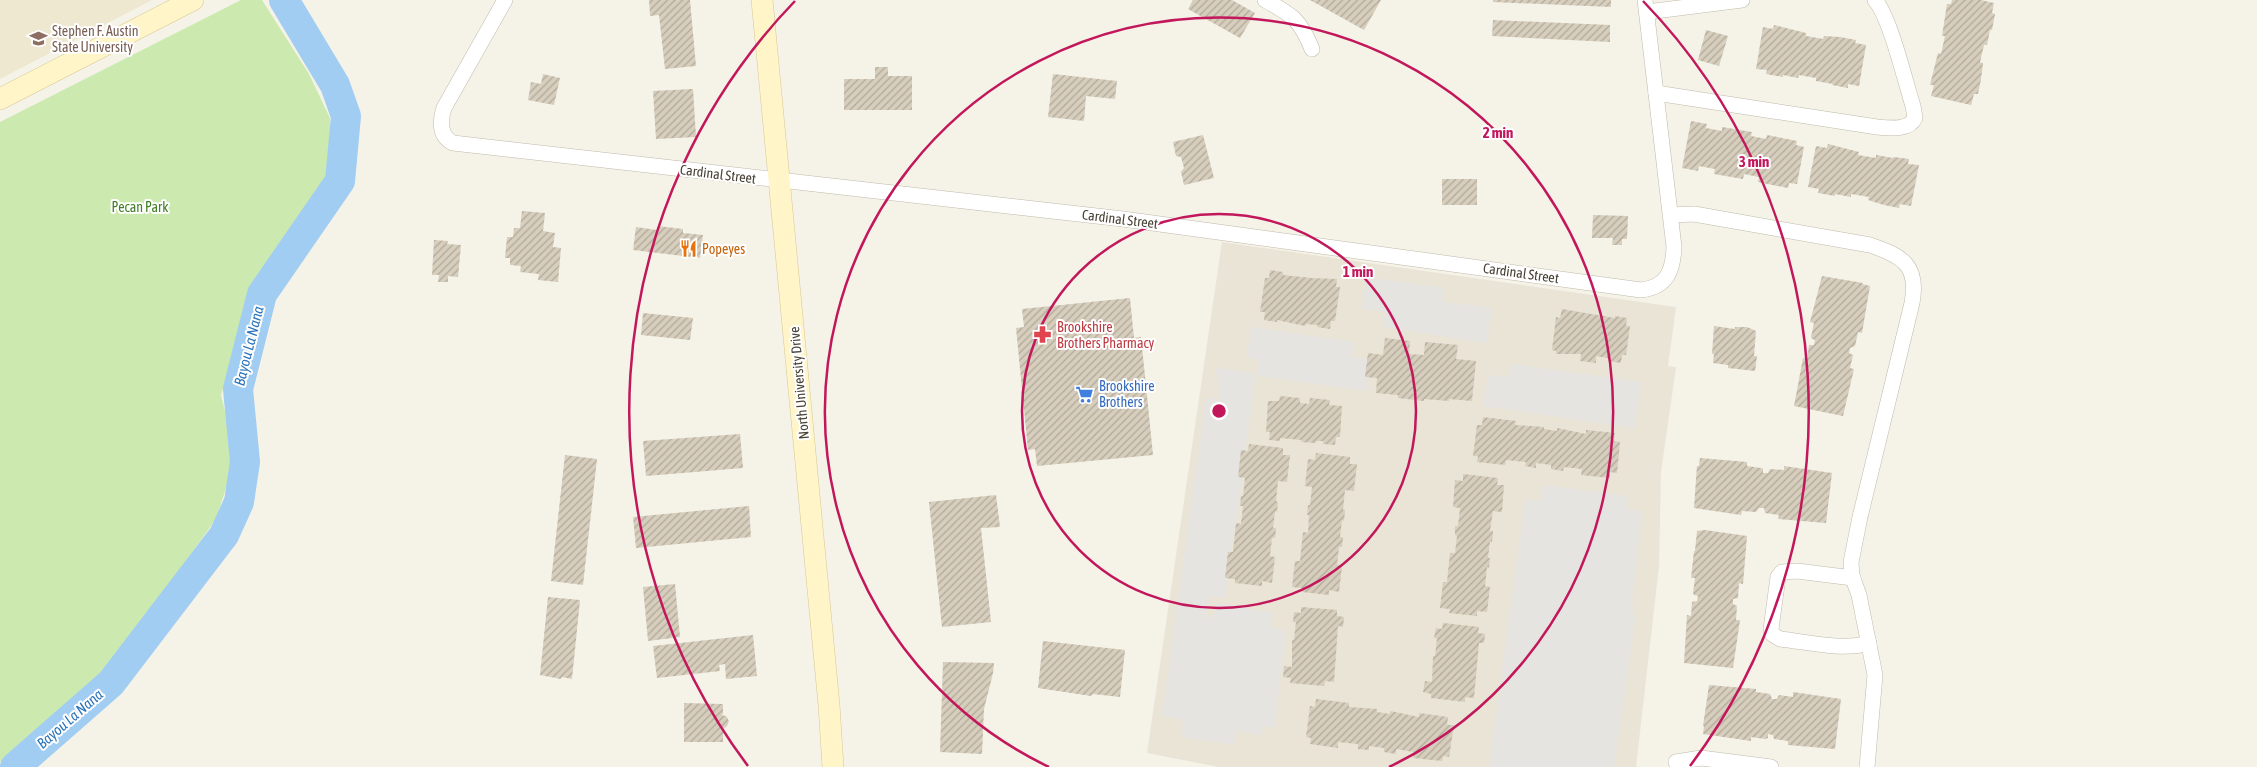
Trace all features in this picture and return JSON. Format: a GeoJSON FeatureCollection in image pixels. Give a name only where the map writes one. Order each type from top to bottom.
{"type":"FeatureCollection","features":[{"type":"Feature","properties":{"kind":"main road"},"geometry":{"type":"LineString","coordinates":[[0,99],[193,0]]}},
{"type":"Feature","properties":{"kind":"main road","name":"North University Drive"},"geometry":{"type":"LineString","coordinates":[[762,0],[781,181],[833,767]]}},
{"type":"Feature","properties":{"kind":"street","name":"Cardinal Street"},"geometry":{"type":"LineString","coordinates":[[505,0],[444,108],[441,122],[444,135],[448,140],[460,144],[1116,218],[1641,290],[1658,286],[1669,274],[1674,247],[1646,6]]}},
{"type":"Feature","properties":{"kind":"street"},"geometry":{"type":"LineString","coordinates":[[1265,0],[1286,12],[1301,25],[1312,49]]}},
{"type":"Feature","properties":{"kind":"street"},"geometry":{"type":"LineString","coordinates":[[1646,6],[1742,0]]}},
{"type":"Feature","properties":{"kind":"street"},"geometry":{"type":"LineString","coordinates":[[1656,93],[1663,92],[1877,127],[1893,128],[1910,124],[1915,118],[1913,106],[1887,23],[1880,6],[1875,0]]}},
{"type":"Feature","properties":{"kind":"street"},"geometry":{"type":"LineString","coordinates":[[1671,214],[1694,214],[1870,245],[1899,258],[1912,272],[1915,289],[1853,548],[1853,578],[1859,595],[1875,675],[1867,767]]}},
{"type":"Feature","properties":{"kind":"street"},"geometry":{"type":"LineString","coordinates":[[1853,578],[1797,570],[1782,572],[1778,576],[1777,582],[1772,634],[1780,639],[1845,646],[1859,646],[1869,643]]}},
{"type":"Feature","properties":{"kind":"street"},"geometry":{"type":"LineString","coordinates":[[1676,762],[1701,758],[1771,767]]}},
{"type":"Feature","properties":{"kind":"shaded area","name":"Stephen F. Austin State University"},"geometry":{"type":"Polygon","coordinates":[[[0,0],[152,0],[0,79],[0,0]]]}},
{"type":"Feature","properties":{"kind":"shaded area"},"geometry":{"type":"Polygon","coordinates":[[[1222,242],[1676,307],[1668,366],[1676,367],[1661,472],[1659,566],[1636,767],[1219,767],[1147,753],[1222,242]]]}},
{"type":"Feature","properties":{"kind":"shaded area"},"geometry":{"type":"Polygon","coordinates":[[[1366,277],[1444,288],[1444,302],[1492,308],[1487,343],[1383,327],[1385,312],[1362,309],[1366,277]]]}},
{"type":"Feature","properties":{"kind":"shaded area"},"geometry":{"type":"Polygon","coordinates":[[[1251,327],[1354,342],[1352,357],[1370,359],[1367,391],[1257,376],[1259,360],[1247,358],[1251,327]]]}},
{"type":"Feature","properties":{"kind":"shaded area"},"geometry":{"type":"Polygon","coordinates":[[[1511,364],[1641,382],[1635,428],[1483,406],[1488,375],[1509,377],[1511,364]]]}},
{"type":"Feature","properties":{"kind":"shaded area"},"geometry":{"type":"Polygon","coordinates":[[[1215,367],[1256,374],[1225,598],[1210,596],[1206,616],[1213,618],[1217,603],[1273,613],[1271,627],[1285,630],[1275,728],[1263,726],[1261,735],[1236,731],[1234,745],[1181,737],[1183,722],[1180,719],[1162,716],[1206,397],[1220,399],[1215,367]]]}},
{"type":"Feature","properties":{"kind":"shaded area"},"geometry":{"type":"Polygon","coordinates":[[[1543,485],[1628,496],[1627,510],[1642,511],[1632,601],[1635,621],[1614,767],[1489,767],[1525,499],[1541,501],[1543,485]]]}},
{"type":"Feature","properties":{"kind":"green space","name":"Pecan Park"},"geometry":{"type":"Polygon","coordinates":[[[241,0],[262,0],[309,74],[330,118],[330,170],[326,189],[254,289],[221,395],[233,444],[230,476],[216,519],[150,611],[136,641],[98,681],[0,762],[0,122],[241,0]]]}},
{"type":"Feature","properties":{"kind":"building"},"geometry":{"type":"Polygon","coordinates":[[[649,0],[690,0],[696,66],[665,69],[659,15],[650,16],[649,0]]]}},
{"type":"Feature","properties":{"kind":"building"},"geometry":{"type":"Polygon","coordinates":[[[1193,0],[1232,0],[1255,13],[1240,38],[1188,9],[1193,0]]]}},
{"type":"Feature","properties":{"kind":"building"},"geometry":{"type":"Polygon","coordinates":[[[1310,0],[1381,0],[1364,30],[1310,0]]]}},
{"type":"Feature","properties":{"kind":"building"},"geometry":{"type":"Polygon","coordinates":[[[1493,0],[1611,0],[1611,7],[1493,2],[1493,0]]]}},
{"type":"Feature","properties":{"kind":"building"},"geometry":{"type":"Polygon","coordinates":[[[1952,0],[1981,0],[1994,3],[1992,13],[1995,14],[1992,30],[1990,30],[1987,45],[1984,45],[1980,62],[1983,63],[1978,94],[1974,94],[1971,105],[1931,96],[1934,85],[1930,85],[1938,53],[1941,54],[1945,36],[1942,36],[1947,4],[1951,4],[1952,0]]]}},
{"type":"Feature","properties":{"kind":"building"},"geometry":{"type":"Polygon","coordinates":[[[1493,20],[1610,25],[1610,42],[1492,36],[1493,20]]]}},
{"type":"Feature","properties":{"kind":"building"},"geometry":{"type":"Polygon","coordinates":[[[1774,25],[1806,33],[1806,36],[1823,39],[1824,36],[1840,37],[1856,40],[1855,43],[1866,45],[1859,86],[1848,84],[1848,88],[1816,81],[1816,78],[1799,75],[1798,78],[1783,75],[1783,77],[1766,74],[1767,70],[1756,69],[1763,27],[1773,29],[1774,25]]]}},
{"type":"Feature","properties":{"kind":"building"},"geometry":{"type":"Polygon","coordinates":[[[1706,30],[1728,36],[1719,66],[1698,60],[1706,30]]]}},
{"type":"Feature","properties":{"kind":"building"},"geometry":{"type":"Polygon","coordinates":[[[875,67],[888,67],[888,76],[912,76],[912,110],[844,110],[844,79],[875,79],[875,67]]]}},
{"type":"Feature","properties":{"kind":"building"},"geometry":{"type":"Polygon","coordinates":[[[543,74],[560,78],[554,105],[528,100],[531,82],[541,84],[543,74]]]}},
{"type":"Feature","properties":{"kind":"building"},"geometry":{"type":"Polygon","coordinates":[[[1053,74],[1117,81],[1115,99],[1086,96],[1084,121],[1048,117],[1053,74]]]}},
{"type":"Feature","properties":{"kind":"building"},"geometry":{"type":"Polygon","coordinates":[[[693,89],[696,137],[656,139],[653,91],[693,89]]]}},
{"type":"Feature","properties":{"kind":"building"},"geometry":{"type":"Polygon","coordinates":[[[1691,121],[1707,124],[1706,128],[1722,131],[1722,127],[1752,132],[1751,136],[1766,139],[1767,135],[1797,141],[1796,145],[1804,147],[1797,184],[1789,183],[1788,188],[1758,182],[1759,177],[1744,174],[1743,179],[1714,174],[1715,169],[1699,166],[1698,171],[1682,168],[1691,121]]]}},
{"type":"Feature","properties":{"kind":"building"},"geometry":{"type":"Polygon","coordinates":[[[1203,135],[1214,178],[1184,185],[1181,172],[1184,168],[1181,157],[1176,156],[1173,142],[1203,135]]]}},
{"type":"Feature","properties":{"kind":"building"},"geometry":{"type":"Polygon","coordinates":[[[1828,144],[1859,152],[1858,155],[1876,158],[1876,155],[1909,159],[1908,164],[1919,165],[1911,206],[1900,204],[1899,208],[1868,200],[1869,197],[1851,194],[1851,197],[1835,194],[1835,196],[1818,193],[1819,189],[1808,187],[1816,146],[1827,148],[1828,144]]]}},
{"type":"Feature","properties":{"kind":"building"},"geometry":{"type":"Polygon","coordinates":[[[1442,179],[1477,179],[1477,205],[1442,205],[1442,179]]]}},
{"type":"Feature","properties":{"kind":"building"},"geometry":{"type":"Polygon","coordinates":[[[522,211],[545,213],[543,231],[555,233],[553,247],[561,248],[558,282],[538,280],[539,274],[520,272],[521,266],[510,265],[510,258],[505,258],[507,237],[513,237],[514,228],[520,228],[522,211]]]}},
{"type":"Feature","properties":{"kind":"building"},"geometry":{"type":"Polygon","coordinates":[[[1593,215],[1628,216],[1627,239],[1622,239],[1622,245],[1612,245],[1613,238],[1592,238],[1593,215]]]}},
{"type":"Feature","properties":{"kind":"building"},"geometry":{"type":"Polygon","coordinates":[[[658,226],[683,229],[683,233],[703,235],[700,258],[633,250],[636,227],[657,230],[658,226]]]}},
{"type":"Feature","properties":{"kind":"building"},"geometry":{"type":"Polygon","coordinates":[[[434,240],[448,241],[447,244],[461,245],[458,277],[448,276],[448,282],[438,282],[439,275],[432,275],[434,240]]]}},
{"type":"Feature","properties":{"kind":"building"},"geometry":{"type":"Polygon","coordinates":[[[1270,270],[1283,272],[1283,275],[1337,279],[1336,287],[1340,287],[1335,321],[1331,321],[1330,329],[1317,327],[1318,325],[1306,324],[1305,326],[1277,320],[1277,322],[1264,320],[1265,312],[1260,312],[1265,278],[1269,278],[1270,270]]]}},
{"type":"Feature","properties":{"kind":"building"},"geometry":{"type":"Polygon","coordinates":[[[1822,276],[1863,283],[1870,286],[1862,333],[1858,332],[1855,346],[1850,348],[1849,353],[1853,355],[1850,368],[1854,369],[1843,416],[1794,406],[1803,358],[1807,359],[1809,345],[1814,345],[1815,340],[1811,337],[1814,323],[1810,322],[1822,276]]]}},
{"type":"Feature","properties":{"kind":"building","name":"Brookshire Brothers"},"geometry":{"type":"Polygon","coordinates":[[[1130,298],[1134,338],[1141,337],[1153,455],[1037,466],[1035,449],[1028,450],[1016,328],[1024,327],[1022,309],[1130,298]]]}},
{"type":"Feature","properties":{"kind":"building"},"geometry":{"type":"Polygon","coordinates":[[[1562,309],[1615,318],[1615,316],[1627,318],[1626,326],[1630,326],[1626,355],[1622,355],[1621,363],[1608,361],[1608,358],[1596,356],[1596,363],[1580,361],[1581,354],[1556,354],[1556,351],[1552,350],[1556,317],[1560,318],[1562,309]]]}},
{"type":"Feature","properties":{"kind":"building"},"geometry":{"type":"Polygon","coordinates":[[[643,313],[693,318],[690,340],[641,335],[643,313]]]}},
{"type":"Feature","properties":{"kind":"building"},"geometry":{"type":"Polygon","coordinates":[[[1714,326],[1735,329],[1735,327],[1747,327],[1756,331],[1754,356],[1757,356],[1755,371],[1728,368],[1728,365],[1713,363],[1714,326]]]}},
{"type":"Feature","properties":{"kind":"building"},"geometry":{"type":"Polygon","coordinates":[[[1385,338],[1410,341],[1409,354],[1424,355],[1425,342],[1458,345],[1456,359],[1476,361],[1472,401],[1424,399],[1424,401],[1398,398],[1398,395],[1376,393],[1377,378],[1365,377],[1368,353],[1383,355],[1385,338]]]}},
{"type":"Feature","properties":{"kind":"building"},"geometry":{"type":"Polygon","coordinates":[[[1280,396],[1300,398],[1300,403],[1309,404],[1310,398],[1330,400],[1329,405],[1342,406],[1340,437],[1336,437],[1335,445],[1323,444],[1323,441],[1316,441],[1316,443],[1301,442],[1302,440],[1280,438],[1280,441],[1269,440],[1270,432],[1266,432],[1268,401],[1279,401],[1280,396]]]}},
{"type":"Feature","properties":{"kind":"building"},"geometry":{"type":"Polygon","coordinates":[[[1483,417],[1516,421],[1515,425],[1544,427],[1544,429],[1557,431],[1557,428],[1586,434],[1586,430],[1615,433],[1614,441],[1620,442],[1617,473],[1610,472],[1610,478],[1581,475],[1582,469],[1564,467],[1563,471],[1551,469],[1551,465],[1536,463],[1536,468],[1525,466],[1526,462],[1506,460],[1505,465],[1477,462],[1478,456],[1473,456],[1477,425],[1482,425],[1483,417]]]}},
{"type":"Feature","properties":{"kind":"building"},"geometry":{"type":"Polygon","coordinates":[[[740,434],[743,468],[646,476],[643,441],[740,434]]]}},
{"type":"Feature","properties":{"kind":"building"},"geometry":{"type":"Polygon","coordinates":[[[1249,444],[1283,448],[1283,455],[1290,455],[1287,482],[1278,481],[1277,512],[1275,511],[1273,528],[1276,528],[1275,538],[1272,538],[1270,556],[1275,557],[1272,583],[1262,581],[1262,586],[1235,583],[1235,579],[1225,578],[1228,552],[1233,552],[1236,523],[1241,524],[1243,506],[1240,506],[1245,478],[1238,477],[1241,450],[1248,451],[1249,444]]]}},
{"type":"Feature","properties":{"kind":"building"},"geometry":{"type":"Polygon","coordinates":[[[1316,453],[1350,457],[1350,464],[1357,464],[1354,491],[1345,490],[1344,521],[1342,520],[1340,537],[1343,537],[1342,547],[1339,547],[1337,565],[1342,566],[1339,592],[1329,590],[1329,595],[1302,592],[1302,588],[1292,587],[1295,561],[1300,561],[1303,532],[1308,533],[1309,515],[1307,515],[1312,487],[1305,486],[1308,459],[1315,460],[1316,453]]]}},
{"type":"Feature","properties":{"kind":"building"},"geometry":{"type":"Polygon","coordinates":[[[565,455],[597,459],[583,585],[551,581],[565,455]]]}},
{"type":"Feature","properties":{"kind":"building"},"geometry":{"type":"Polygon","coordinates":[[[1700,458],[1747,462],[1747,466],[1763,469],[1763,473],[1768,473],[1770,469],[1784,470],[1784,466],[1832,473],[1826,523],[1778,519],[1779,515],[1765,513],[1764,508],[1759,508],[1756,512],[1742,511],[1741,515],[1694,508],[1697,466],[1699,466],[1700,458]]]}},
{"type":"Feature","properties":{"kind":"building"},"geometry":{"type":"Polygon","coordinates":[[[1463,474],[1498,478],[1497,485],[1504,485],[1502,512],[1493,511],[1490,531],[1493,531],[1492,542],[1490,541],[1489,568],[1487,567],[1485,586],[1490,587],[1487,612],[1477,611],[1477,616],[1449,613],[1450,609],[1440,608],[1443,582],[1447,582],[1450,553],[1455,553],[1457,536],[1455,535],[1455,526],[1458,526],[1460,508],[1453,507],[1455,480],[1463,481],[1463,474]]]}},
{"type":"Feature","properties":{"kind":"building"},"geometry":{"type":"Polygon","coordinates":[[[996,495],[1000,527],[981,528],[991,622],[942,627],[929,502],[996,495]]]}},
{"type":"Feature","properties":{"kind":"building"},"geometry":{"type":"Polygon","coordinates":[[[749,506],[751,537],[636,548],[633,517],[749,506]]]}},
{"type":"Feature","properties":{"kind":"building"},"geometry":{"type":"Polygon","coordinates":[[[1705,530],[1747,536],[1743,584],[1739,583],[1738,598],[1733,599],[1733,604],[1737,606],[1736,620],[1740,620],[1733,668],[1684,663],[1687,615],[1691,616],[1692,602],[1697,601],[1698,596],[1693,593],[1695,578],[1691,578],[1697,531],[1705,530]]]}},
{"type":"Feature","properties":{"kind":"building"},"geometry":{"type":"Polygon","coordinates":[[[675,584],[680,637],[648,641],[643,587],[675,584]]]}},
{"type":"Feature","properties":{"kind":"building"},"geometry":{"type":"Polygon","coordinates":[[[548,597],[580,600],[572,679],[540,675],[548,597]]]}},
{"type":"Feature","properties":{"kind":"building"},"geometry":{"type":"Polygon","coordinates":[[[1301,607],[1337,610],[1337,616],[1344,617],[1343,627],[1338,626],[1334,682],[1325,681],[1324,686],[1290,683],[1291,678],[1283,677],[1284,666],[1292,667],[1292,640],[1294,640],[1296,622],[1293,622],[1294,612],[1301,613],[1301,607]]]}},
{"type":"Feature","properties":{"kind":"building"},"geometry":{"type":"Polygon","coordinates":[[[1443,623],[1479,627],[1478,633],[1485,634],[1484,643],[1479,643],[1474,698],[1465,697],[1465,702],[1431,698],[1431,694],[1423,692],[1425,681],[1432,682],[1433,656],[1435,656],[1437,638],[1434,638],[1436,628],[1442,629],[1443,623]]]}},
{"type":"Feature","properties":{"kind":"building"},"geometry":{"type":"Polygon","coordinates":[[[753,635],[757,676],[726,679],[725,664],[719,665],[720,671],[657,678],[653,646],[753,635]]]}},
{"type":"Feature","properties":{"kind":"building"},"geometry":{"type":"Polygon","coordinates":[[[1043,641],[1125,650],[1120,697],[1093,694],[1091,696],[1038,688],[1043,641]]]}},
{"type":"Feature","properties":{"kind":"building"},"geometry":{"type":"Polygon","coordinates":[[[943,662],[994,663],[984,709],[982,754],[940,752],[943,662]]]}},
{"type":"Feature","properties":{"kind":"building"},"geometry":{"type":"Polygon","coordinates":[[[1709,685],[1756,689],[1756,692],[1770,694],[1772,699],[1777,699],[1779,695],[1793,697],[1793,692],[1841,699],[1835,749],[1788,745],[1788,741],[1774,739],[1773,735],[1768,734],[1768,738],[1765,739],[1751,737],[1751,741],[1703,734],[1709,685]]]}},
{"type":"Feature","properties":{"kind":"building"},"geometry":{"type":"Polygon","coordinates":[[[1316,699],[1349,703],[1349,707],[1377,709],[1377,712],[1390,714],[1390,711],[1419,717],[1419,713],[1448,717],[1447,725],[1454,725],[1449,757],[1443,756],[1442,761],[1413,758],[1414,752],[1396,749],[1396,754],[1384,752],[1384,748],[1369,746],[1369,750],[1358,749],[1358,744],[1338,742],[1338,748],[1310,744],[1311,738],[1306,737],[1310,706],[1315,707],[1316,699]]]}},
{"type":"Feature","properties":{"kind":"building"},"geometry":{"type":"Polygon","coordinates":[[[684,703],[723,704],[723,714],[721,715],[726,716],[729,721],[723,729],[723,742],[684,742],[684,703]]]}},
{"type":"Feature","properties":{"kind":"waterway","name":"Bayou La Nana"},"geometry":{"type":"LineString","coordinates":[[15,767],[111,683],[224,535],[239,502],[245,462],[238,389],[262,294],[340,181],[346,116],[335,85],[284,0]]}},
{"type":"Feature","properties":{"kind":"place","name":"Stephen F. Austin State University"},"geometry":{"type":"Point","coordinates":[38,39]}},
{"type":"Feature","properties":{"kind":"place","name":"Popeyes"},"geometry":{"type":"Point","coordinates":[688,249]}},
{"type":"Feature","properties":{"kind":"place","name":"Brookshire Brothers Pharmacy"},"geometry":{"type":"Point","coordinates":[1043,335]}},
{"type":"Feature","properties":{"kind":"place","name":"Brookshire Brothers"},"geometry":{"type":"Point","coordinates":[1085,394]}}]}
